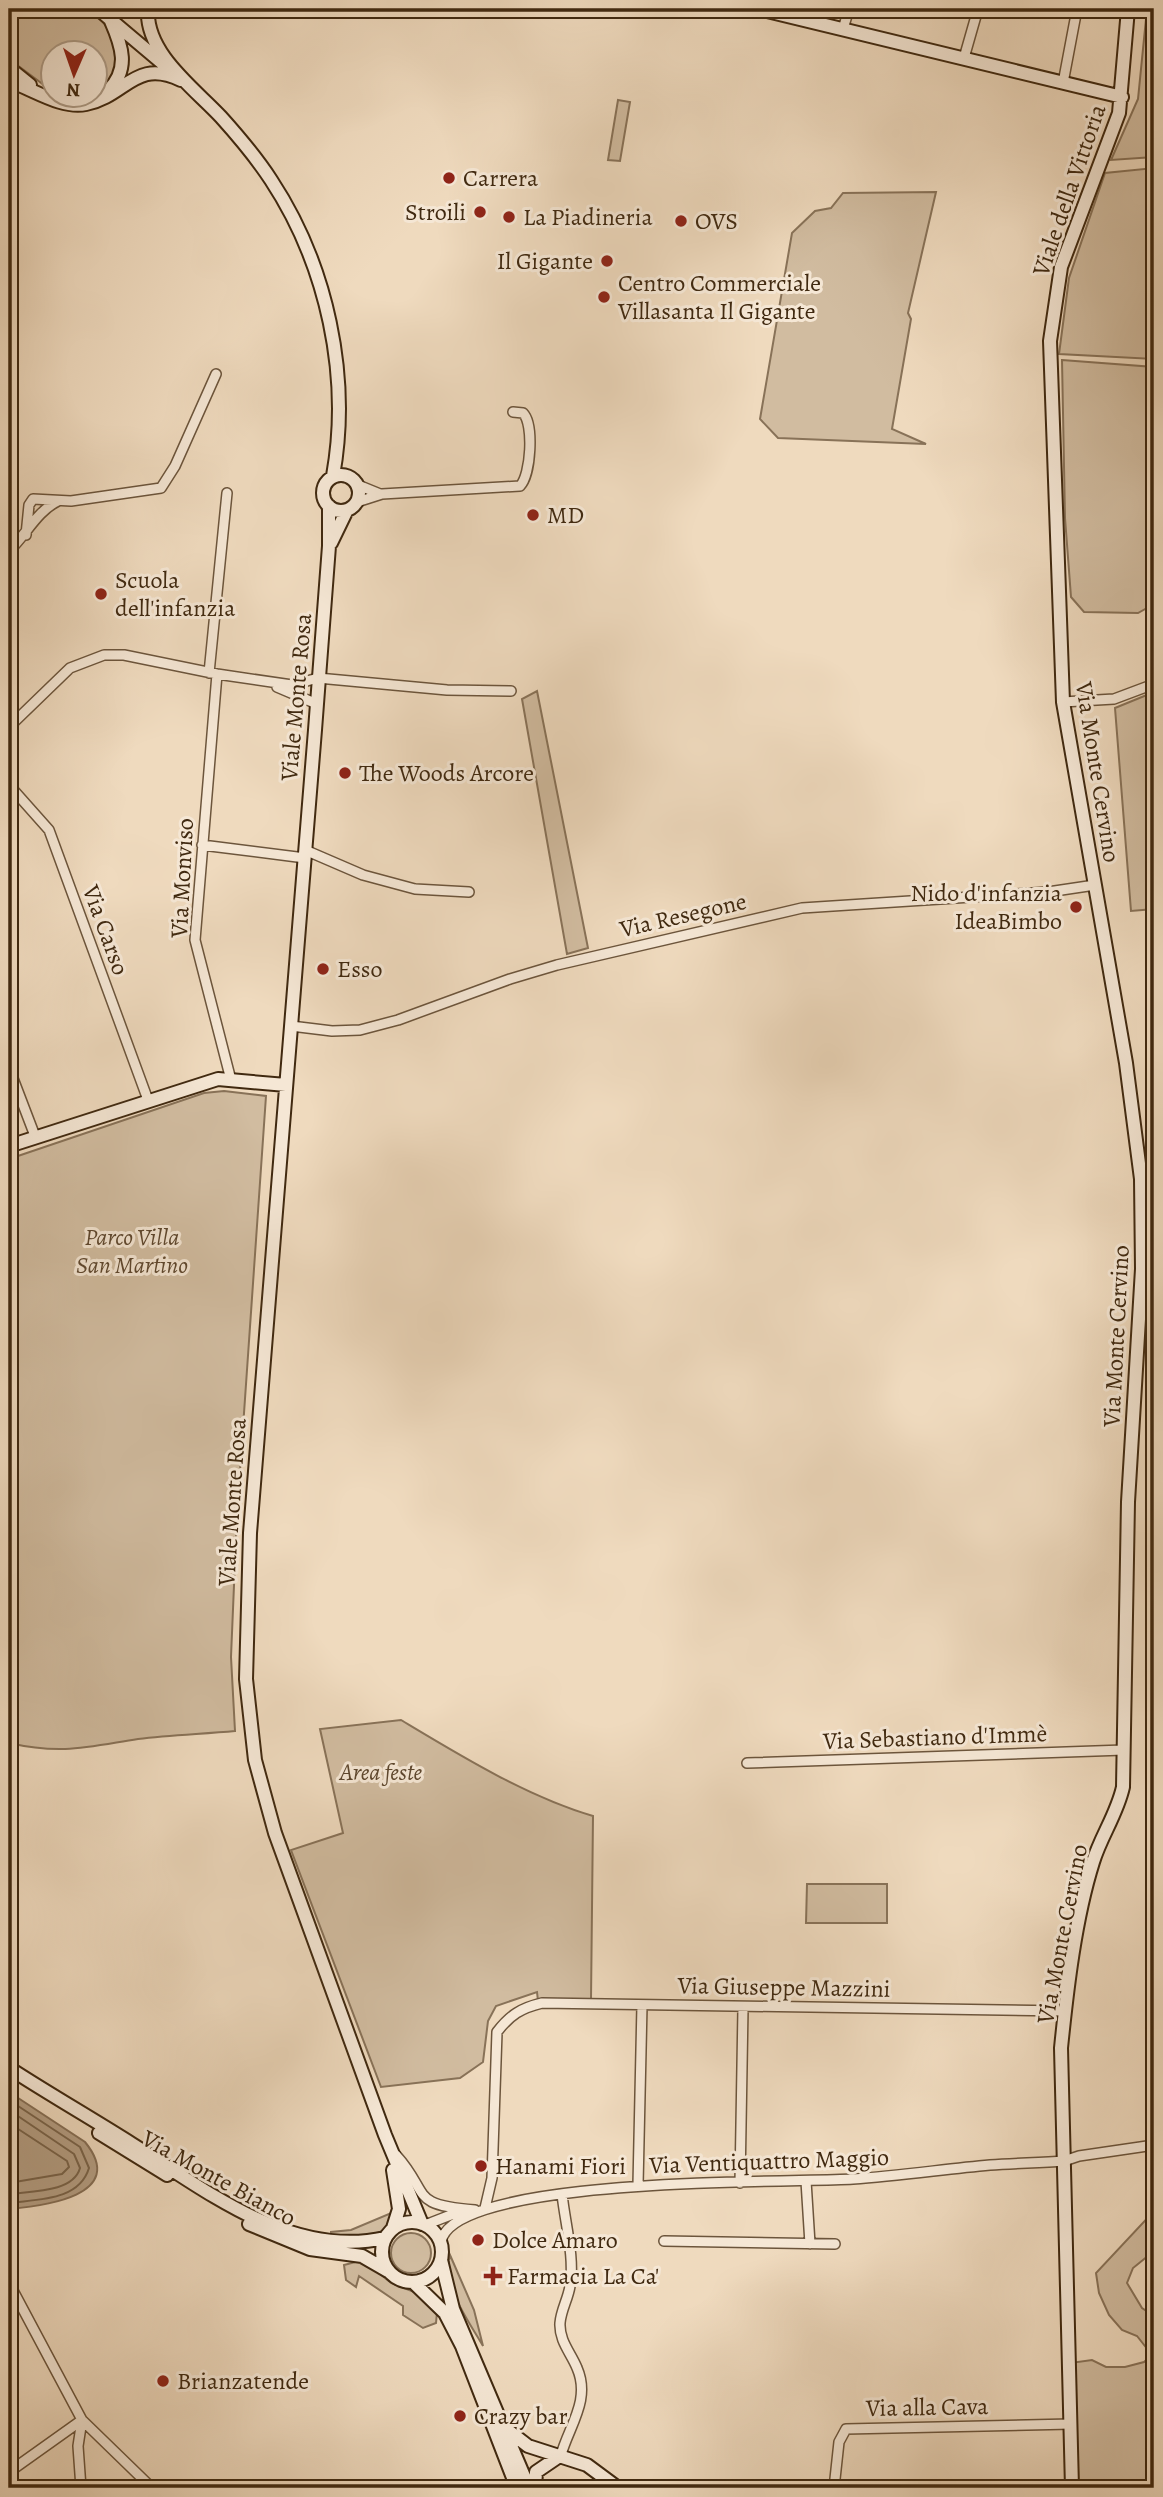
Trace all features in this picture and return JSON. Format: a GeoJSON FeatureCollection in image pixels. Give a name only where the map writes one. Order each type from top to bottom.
{"type":"FeatureCollection","features":[{"type":"Feature","properties":{"kind":"street"},"geometry":{"type":"LineString","coordinates":[[98,9],[184,82]]}},
{"type":"Feature","properties":{"kind":"street"},"geometry":{"type":"LineString","coordinates":[[148,9],[157,44],[184,82]]}},
{"type":"Feature","properties":{"kind":"street"},"geometry":{"type":"LineString","coordinates":[[759,9],[1122,97]]}},
{"type":"Feature","properties":{"kind":"street"},"geometry":{"type":"LineString","coordinates":[[843,29],[849,9]]}},
{"type":"Feature","properties":{"kind":"street"},"geometry":{"type":"LineString","coordinates":[[964,58],[978,9]]}},
{"type":"Feature","properties":{"kind":"street"},"geometry":{"type":"LineString","coordinates":[[1063,83],[1077,9]]}},
{"type":"Feature","properties":{"kind":"street","name":"Viale della Vittoria"},"geometry":{"type":"LineString","coordinates":[[1056,510],[1050,341],[1055,296],[1061,267],[1119,113],[1128,9]]}},
{"type":"Feature","properties":{"kind":"street"},"geometry":{"type":"LineString","coordinates":[[108,91],[114,85],[123,62],[122,45],[110,18]]}},
{"type":"Feature","properties":{"kind":"street"},"geometry":{"type":"LineString","coordinates":[[9,68],[36,90]]}},
{"type":"Feature","properties":{"kind":"street"},"geometry":{"type":"LineString","coordinates":[[108,94],[130,81],[154,72],[166,73],[184,82]]}},
{"type":"Feature","properties":{"kind":"street"},"geometry":{"type":"LineString","coordinates":[[9,81],[36,90]]}},
{"type":"Feature","properties":{"kind":"street","name":"Viale Monte Rosa"},"geometry":{"type":"LineString","coordinates":[[184,82],[248,149],[290,212],[307,247],[322,294],[335,352],[340,443],[333,477],[324,488],[324,497],[329,506],[329,546],[250,1533],[246,1644],[248,1712],[255,1760],[275,1833],[390,2149],[424,2224],[440,2242]]}},
{"type":"Feature","properties":{"kind":"street"},"geometry":{"type":"LineString","coordinates":[[26,535],[29,505],[33,499],[58,501],[161,488],[175,466],[216,374]]}},
{"type":"Feature","properties":{"kind":"street"},"geometry":{"type":"LineString","coordinates":[[329,506],[337,510],[382,495],[520,485],[528,471],[528,422],[523,413],[513,412]]}},
{"type":"Feature","properties":{"kind":"street","name":"Viale Monte Rosa"},"geometry":{"type":"LineString","coordinates":[[329,546],[352,506],[353,481],[340,443]]}},
{"type":"Feature","properties":{"kind":"street"},"geometry":{"type":"LineString","coordinates":[[333,477],[353,481],[382,495]]}},
{"type":"Feature","properties":{"kind":"street","name":"Via Monviso"},"geometry":{"type":"LineString","coordinates":[[227,493],[195,940],[231,1080]]}},
{"type":"Feature","properties":{"kind":"street"},"geometry":{"type":"LineString","coordinates":[[9,551],[26,535],[45,507],[58,501]]}},
{"type":"Feature","properties":{"kind":"street","name":"Via Monte Cervino"},"geometry":{"type":"LineString","coordinates":[[1056,510],[1063,702],[1148,1181],[1129,1502],[1124,1751],[1119,1804],[1099,1844],[1091,1868],[1065,2011],[1061,2048],[1065,2161]]}},
{"type":"Feature","properties":{"kind":"street"},"geometry":{"type":"LineString","coordinates":[[9,727],[63,674],[83,661],[124,655],[213,674],[292,685],[318,678],[447,690],[511,691]]}},
{"type":"Feature","properties":{"kind":"street"},"geometry":{"type":"LineString","coordinates":[[266,682],[317,704]]}},
{"type":"Feature","properties":{"kind":"street"},"geometry":{"type":"LineString","coordinates":[[1063,702],[1125,697],[1154,684]]}},
{"type":"Feature","properties":{"kind":"street","name":"Via Carso"},"geometry":{"type":"LineString","coordinates":[[9,785],[49,830],[148,1100]]}},
{"type":"Feature","properties":{"kind":"street"},"geometry":{"type":"LineString","coordinates":[[202,845],[305,854],[363,875],[415,889],[469,892]]}},
{"type":"Feature","properties":{"kind":"street","name":"Via Resegone"},"geometry":{"type":"LineString","coordinates":[[291,1026],[332,1031],[360,1030],[398,1020],[557,965],[802,908],[1048,892],[1095,885]]}},
{"type":"Feature","properties":{"kind":"street"},"geometry":{"type":"LineString","coordinates":[[9,1068],[35,1136]]}},
{"type":"Feature","properties":{"kind":"street"},"geometry":{"type":"LineString","coordinates":[[9,1146],[206,1082],[231,1080],[286,1085]]}},
{"type":"Feature","properties":{"kind":"street","name":"Via Sebastiano d'Immè"},"geometry":{"type":"LineString","coordinates":[[747,1763],[1124,1751]]}},
{"type":"Feature","properties":{"kind":"street","name":"Via Giuseppe Mazzini"},"geometry":{"type":"LineString","coordinates":[[476,2209],[492,2178],[494,2053],[497,2032],[508,2018],[522,2007],[542,2003],[1065,2011]]}},
{"type":"Feature","properties":{"kind":"street"},"geometry":{"type":"LineString","coordinates":[[638,2185],[642,2005]]}},
{"type":"Feature","properties":{"kind":"street"},"geometry":{"type":"LineString","coordinates":[[740,2183],[743,2008]]}},
{"type":"Feature","properties":{"kind":"street","name":"Via Monte Bianco"},"geometry":{"type":"LineString","coordinates":[[9,2068],[230,2205],[271,2225],[303,2237],[341,2244],[389,2233]]}},
{"type":"Feature","properties":{"kind":"street","name":"Via Monte Bianco"},"geometry":{"type":"LineString","coordinates":[[43,2090],[123,2149],[250,2224],[310,2249],[358,2254],[388,2270]]}},
{"type":"Feature","properties":{"kind":"street","name":"Viale Monte Rosa"},"geometry":{"type":"LineString","coordinates":[[385,2135],[399,2209],[382,2255],[388,2270]]}},
{"type":"Feature","properties":{"kind":"street","name":"Via Ventiquattro Maggio"},"geometry":{"type":"LineString","coordinates":[[424,2224],[476,2209],[562,2194],[638,2185],[806,2181],[1065,2161],[1079,2156],[1154,2145]]}},
{"type":"Feature","properties":{"kind":"street","name":"Via Ventiquattro Maggio"},"geometry":{"type":"LineString","coordinates":[[390,2149],[404,2164],[424,2199],[476,2209]]}},
{"type":"Feature","properties":{"kind":"street"},"geometry":{"type":"LineString","coordinates":[[1065,2161],[1072,2488]]}},
{"type":"Feature","properties":{"kind":"street"},"geometry":{"type":"LineString","coordinates":[[806,2181],[810,2244]]}},
{"type":"Feature","properties":{"kind":"street"},"geometry":{"type":"LineString","coordinates":[[535,2488],[536,2472],[561,2455],[569,2430],[577,2421],[581,2385],[577,2368],[562,2337],[560,2324],[571,2272],[562,2194]]}},
{"type":"Feature","properties":{"kind":"street","name":"Via Ventiquattro Maggio"},"geometry":{"type":"LineString","coordinates":[[440,2242],[447,2225],[476,2209]]}},
{"type":"Feature","properties":{"kind":"street"},"geometry":{"type":"LineString","coordinates":[[389,2233],[409,2222],[424,2224]]}},
{"type":"Feature","properties":{"kind":"street"},"geometry":{"type":"LineString","coordinates":[[664,2241],[835,2244]]}},
{"type":"Feature","properties":{"kind":"street"},"geometry":{"type":"LineString","coordinates":[[440,2242],[441,2260],[453,2309],[487,2383],[529,2488]]}},
{"type":"Feature","properties":{"kind":"street"},"geometry":{"type":"LineString","coordinates":[[413,2282],[430,2276],[441,2260]]}},
{"type":"Feature","properties":{"kind":"street"},"geometry":{"type":"LineString","coordinates":[[388,2270],[395,2277],[413,2282],[445,2313],[474,2376],[517,2488]]}},
{"type":"Feature","properties":{"kind":"street"},"geometry":{"type":"LineString","coordinates":[[9,2283],[82,2420],[152,2488]]}},
{"type":"Feature","properties":{"kind":"street"},"geometry":{"type":"LineString","coordinates":[[9,2472],[82,2420]]}},
{"type":"Feature","properties":{"kind":"street"},"geometry":{"type":"LineString","coordinates":[[81,2488],[78,2446],[82,2420]]}},
{"type":"Feature","properties":{"kind":"street"},"geometry":{"type":"LineString","coordinates":[[503,2423],[528,2446],[587,2465],[618,2488]]}},
{"type":"Feature","properties":{"kind":"street","name":"Via alla Cava"},"geometry":{"type":"LineString","coordinates":[[834,2488],[839,2442],[846,2429],[1071,2424]]}},
{"type":"Feature","properties":{"kind":"green space"},"geometry":{"type":"Polygon","coordinates":[[[70,7],[85,9],[101,20],[112,39],[116,59],[115,69],[108,82],[108,38],[38,38],[38,81],[9,59],[9,9],[70,7]]]}},
{"type":"Feature","properties":{"kind":"green space"},"geometry":{"type":"Polygon","coordinates":[[[1147,9],[1154,9],[1154,157],[1111,160],[1138,99],[1147,9]]]}},
{"type":"Feature","properties":{"kind":"green space"},"geometry":{"type":"Polygon","coordinates":[[[618,100],[630,102],[620,161],[608,160],[618,100]]]}},
{"type":"Feature","properties":{"kind":"green space"},"geometry":{"type":"Polygon","coordinates":[[[1154,168],[1154,359],[1059,354],[1069,278],[1105,173],[1154,168]]]}},
{"type":"Feature","properties":{"kind":"green space"},"geometry":{"type":"Polygon","coordinates":[[[936,192],[908,313],[911,319],[892,429],[926,444],[778,438],[760,419],[792,233],[815,211],[831,208],[843,193],[936,192]]]}},
{"type":"Feature","properties":{"kind":"green space"},"geometry":{"type":"Polygon","coordinates":[[[1062,360],[1154,367],[1154,604],[1138,613],[1084,612],[1071,597],[1065,518],[1062,360]]]}},
{"type":"Feature","properties":{"kind":"green space"},"geometry":{"type":"Polygon","coordinates":[[[537,691],[588,948],[567,954],[522,699],[537,691]]]}},
{"type":"Feature","properties":{"kind":"green space"},"geometry":{"type":"Polygon","coordinates":[[[1154,692],[1154,909],[1131,911],[1115,708],[1154,692]]]}},
{"type":"Feature","properties":{"kind":"green space","name":"Parco Villa San Martino"},"geometry":{"type":"Polygon","coordinates":[[[224,1091],[266,1096],[237,1514],[231,1657],[235,1731],[60,1749],[9,1743],[9,1159],[204,1093],[224,1091]]]}},
{"type":"Feature","properties":{"kind":"green space","name":"Area feste"},"geometry":{"type":"Polygon","coordinates":[[[401,1720],[470,1761],[543,1798],[593,1816],[591,2000],[538,2001],[537,1992],[496,2006],[488,2021],[483,2062],[460,2078],[381,2087],[291,1850],[343,1833],[320,1729],[401,1720]]]}},
{"type":"Feature","properties":{"kind":"green space"},"geometry":{"type":"Polygon","coordinates":[[[807,1884],[887,1884],[887,1923],[806,1923],[807,1884]]]}},
{"type":"Feature","properties":{"kind":"green space"},"geometry":{"type":"Polygon","coordinates":[[[396,2211],[391,2221],[378,2233],[361,2237],[331,2238],[331,2232],[351,2230],[396,2211]]]}},
{"type":"Feature","properties":{"kind":"green space"},"geometry":{"type":"Polygon","coordinates":[[[1154,2211],[1154,2251],[1133,2268],[1127,2283],[1142,2308],[1154,2316],[1154,2488],[1072,2488],[1070,2363],[1092,2360],[1106,2367],[1125,2367],[1144,2362],[1152,2355],[1137,2336],[1122,2330],[1109,2315],[1099,2293],[1096,2273],[1154,2211]]]}},
{"type":"Feature","properties":{"kind":"green space"},"geometry":{"type":"Polygon","coordinates":[[[411,2233],[419,2234],[425,2239],[430,2245],[430,2261],[425,2267],[419,2272],[411,2273],[403,2272],[397,2267],[392,2261],[391,2253],[392,2245],[397,2239],[403,2234],[411,2233]]]}},
{"type":"Feature","properties":{"kind":"green space"},"geometry":{"type":"Polygon","coordinates":[[[450,2255],[474,2310],[483,2346],[453,2291],[450,2255]]]}},
{"type":"Feature","properties":{"kind":"green space"},"geometry":{"type":"Polygon","coordinates":[[[363,2260],[391,2283],[422,2295],[437,2312],[436,2323],[423,2328],[403,2315],[403,2306],[359,2276],[356,2287],[346,2280],[344,2265],[363,2260]]]}},
{"type":"Feature","properties":{"kind":"water"},"geometry":{"type":"Polygon","coordinates":[[[9,2092],[85,2142],[96,2160],[96,2175],[89,2186],[60,2201],[9,2209],[9,2092]]]}},
{"type":"Feature","properties":{"kind":"place","name":"Carrera"},"geometry":{"type":"Point","coordinates":[449,178]}},
{"type":"Feature","properties":{"kind":"place","name":"Stroili"},"geometry":{"type":"Point","coordinates":[480,212]}},
{"type":"Feature","properties":{"kind":"place","name":"La Piadineria"},"geometry":{"type":"Point","coordinates":[509,217]}},
{"type":"Feature","properties":{"kind":"place","name":"OVS"},"geometry":{"type":"Point","coordinates":[681,221]}},
{"type":"Feature","properties":{"kind":"place","name":"Il Gigante"},"geometry":{"type":"Point","coordinates":[607,261]}},
{"type":"Feature","properties":{"kind":"place","name":"Centro Commerciale Villasanta Il Gigante"},"geometry":{"type":"Point","coordinates":[604,297]}},
{"type":"Feature","properties":{"kind":"place","name":"MD"},"geometry":{"type":"Point","coordinates":[533,515]}},
{"type":"Feature","properties":{"kind":"place","name":"Scuola dell'infanzia"},"geometry":{"type":"Point","coordinates":[101,594]}},
{"type":"Feature","properties":{"kind":"place","name":"The Woods Arcore"},"geometry":{"type":"Point","coordinates":[345,773]}},
{"type":"Feature","properties":{"kind":"place","name":"Nido d'infanzia IdeaBimbo"},"geometry":{"type":"Point","coordinates":[1076,907]}},
{"type":"Feature","properties":{"kind":"place","name":"Esso"},"geometry":{"type":"Point","coordinates":[323,969]}},
{"type":"Feature","properties":{"kind":"place","name":"Hanami Fiori"},"geometry":{"type":"Point","coordinates":[481,2166]}},
{"type":"Feature","properties":{"kind":"place","name":"Dolce Amaro"},"geometry":{"type":"Point","coordinates":[478,2240]}},
{"type":"Feature","properties":{"kind":"place","name":"Farmacia La Ca'"},"geometry":{"type":"Point","coordinates":[493,2276]}},
{"type":"Feature","properties":{"kind":"place","name":"Brianzatende"},"geometry":{"type":"Point","coordinates":[163,2381]}},
{"type":"Feature","properties":{"kind":"place","name":"Crazy bar"},"geometry":{"type":"Point","coordinates":[460,2416]}}]}
